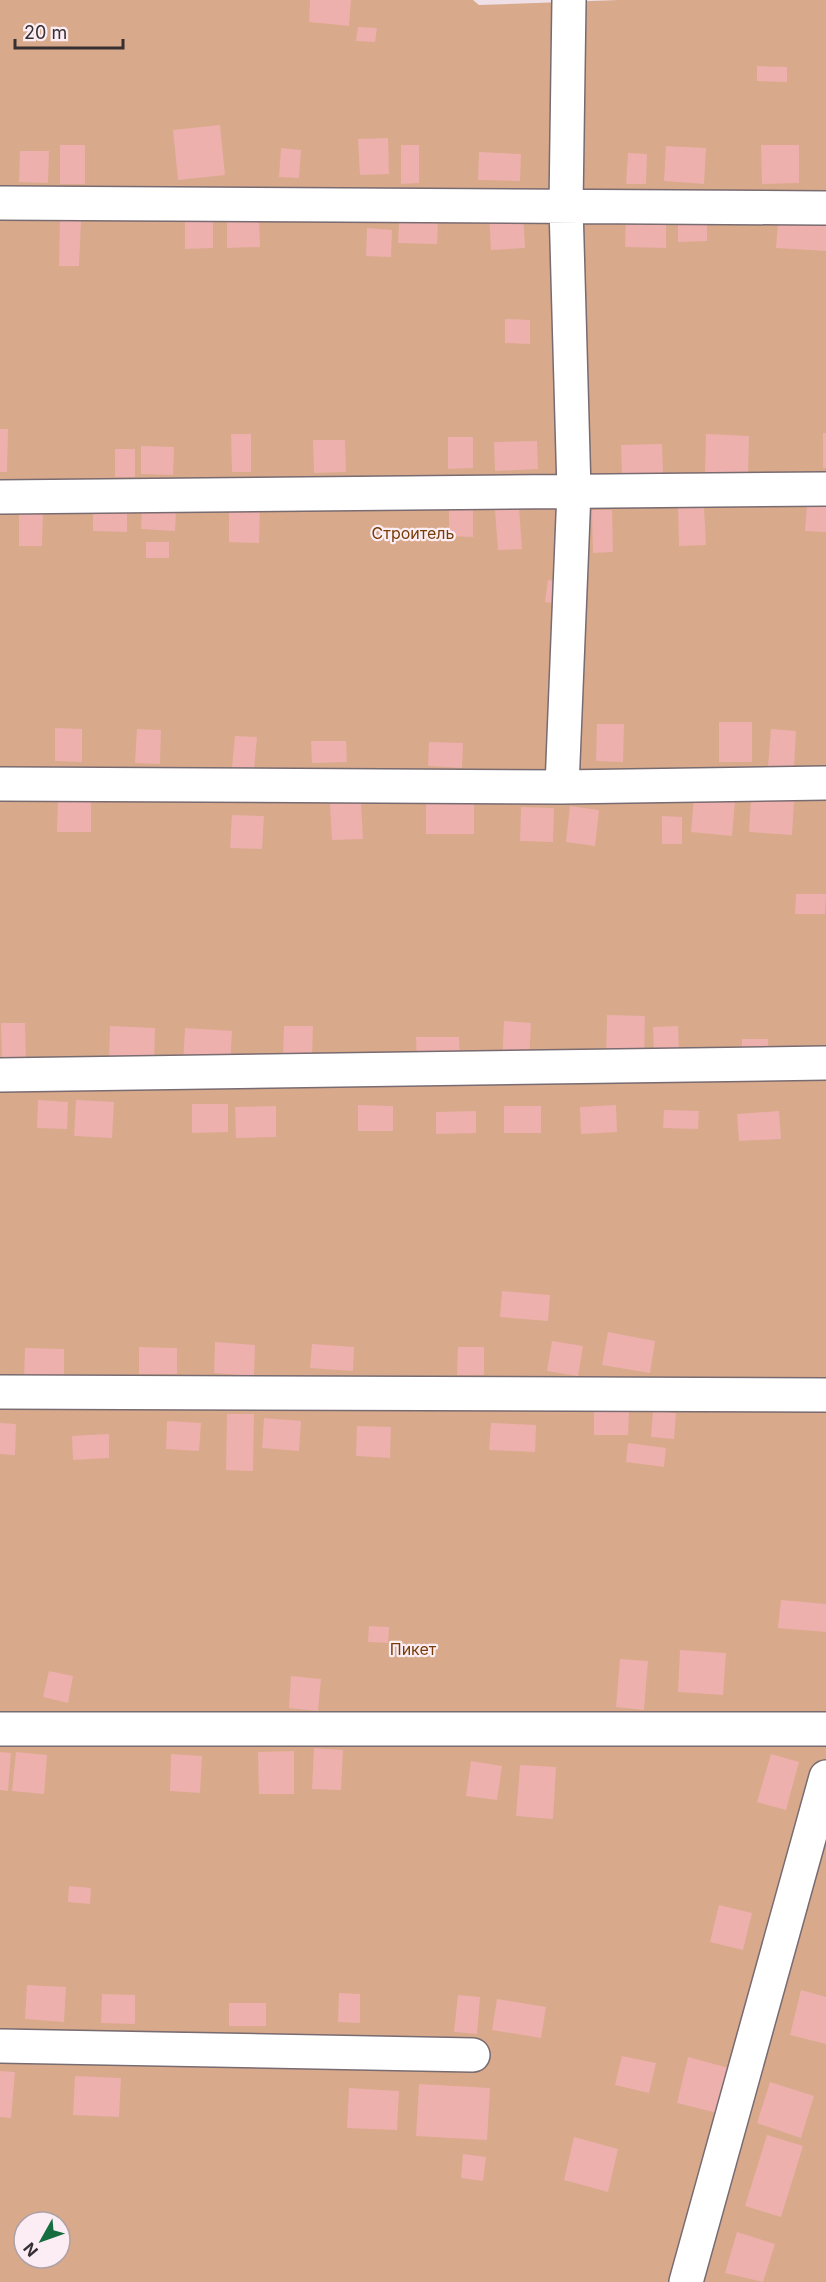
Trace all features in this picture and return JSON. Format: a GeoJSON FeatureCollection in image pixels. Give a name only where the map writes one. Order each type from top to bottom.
{"type":"FeatureCollection","features":[{"type":"Feature","properties":{"kind":"street"},"geometry":{"type":"LineString","coordinates":[[562,787],[574,490],[566,207],[569,0]]}},
{"type":"Feature","properties":{"kind":"street"},"geometry":{"type":"LineString","coordinates":[[0,203],[826,208]]}},
{"type":"Feature","properties":{"kind":"street"},"geometry":{"type":"LineString","coordinates":[[0,497],[826,489]]}},
{"type":"Feature","properties":{"kind":"street"},"geometry":{"type":"LineString","coordinates":[[0,784],[562,787],[826,783]]}},
{"type":"Feature","properties":{"kind":"street"},"geometry":{"type":"LineString","coordinates":[[0,1075],[826,1063]]}},
{"type":"Feature","properties":{"kind":"street"},"geometry":{"type":"LineString","coordinates":[[0,1392],[826,1395]]}},
{"type":"Feature","properties":{"kind":"street"},"geometry":{"type":"LineString","coordinates":[[0,1729],[826,1729]]}},
{"type":"Feature","properties":{"kind":"street"},"geometry":{"type":"LineString","coordinates":[[686,2282],[826,1777]]}},
{"type":"Feature","properties":{"kind":"street"},"geometry":{"type":"LineString","coordinates":[[0,2046],[473,2055]]}},
{"type":"Feature","properties":{"kind":"green space","name":"Строитель"},"geometry":{"type":"Polygon","coordinates":[[[0,0],[473,0],[479,5],[619,0],[826,0],[826,1061],[0,1073],[0,0]]]}},
{"type":"Feature","properties":{"kind":"green space","name":"Пикет"},"geometry":{"type":"Polygon","coordinates":[[[826,1063],[826,2282],[0,2282],[0,1075],[826,1063]]]}},
{"type":"Feature","properties":{"kind":"building"},"geometry":{"type":"Polygon","coordinates":[[[310,0],[351,0],[349,26],[309,22],[310,0]]]}},
{"type":"Feature","properties":{"kind":"building"},"geometry":{"type":"Polygon","coordinates":[[[358,27],[377,28],[375,42],[356,41],[358,27]]]}},
{"type":"Feature","properties":{"kind":"building"},"geometry":{"type":"Polygon","coordinates":[[[757,66],[787,67],[787,82],[757,81],[757,66]]]}},
{"type":"Feature","properties":{"kind":"building"},"geometry":{"type":"Polygon","coordinates":[[[220,125],[225,175],[178,180],[173,130],[220,125]]]}},
{"type":"Feature","properties":{"kind":"building"},"geometry":{"type":"Polygon","coordinates":[[[388,138],[389,174],[360,175],[358,139],[388,138]]]}},
{"type":"Feature","properties":{"kind":"building"},"geometry":{"type":"Polygon","coordinates":[[[60,145],[85,145],[85,184],[60,184],[60,145]]]}},
{"type":"Feature","properties":{"kind":"building"},"geometry":{"type":"Polygon","coordinates":[[[401,145],[419,145],[419,183],[401,184],[401,145]]]}},
{"type":"Feature","properties":{"kind":"building"},"geometry":{"type":"Polygon","coordinates":[[[761,145],[799,145],[799,183],[762,184],[761,145]]]}},
{"type":"Feature","properties":{"kind":"building"},"geometry":{"type":"Polygon","coordinates":[[[666,146],[706,148],[704,184],[664,181],[666,146]]]}},
{"type":"Feature","properties":{"kind":"building"},"geometry":{"type":"Polygon","coordinates":[[[281,148],[301,150],[299,178],[279,177],[281,148]]]}},
{"type":"Feature","properties":{"kind":"building"},"geometry":{"type":"Polygon","coordinates":[[[20,151],[49,151],[48,183],[19,182],[20,151]]]}},
{"type":"Feature","properties":{"kind":"building"},"geometry":{"type":"Polygon","coordinates":[[[479,152],[521,154],[520,181],[478,180],[479,152]]]}},
{"type":"Feature","properties":{"kind":"building"},"geometry":{"type":"Polygon","coordinates":[[[628,153],[647,154],[646,184],[626,184],[628,153]]]}},
{"type":"Feature","properties":{"kind":"building"},"geometry":{"type":"Polygon","coordinates":[[[523,211],[525,248],[491,250],[489,213],[523,211]]]}},
{"type":"Feature","properties":{"kind":"building"},"geometry":{"type":"Polygon","coordinates":[[[707,214],[707,241],[678,242],[678,215],[707,214]]]}},
{"type":"Feature","properties":{"kind":"building"},"geometry":{"type":"Polygon","coordinates":[[[626,215],[666,216],[666,248],[625,247],[626,215]]]}},
{"type":"Feature","properties":{"kind":"building"},"geometry":{"type":"Polygon","coordinates":[[[227,218],[259,218],[260,247],[227,248],[227,218]]]}},
{"type":"Feature","properties":{"kind":"building"},"geometry":{"type":"Polygon","coordinates":[[[185,219],[213,219],[213,248],[185,249],[185,219]]]}},
{"type":"Feature","properties":{"kind":"building"},"geometry":{"type":"Polygon","coordinates":[[[60,220],[81,220],[79,266],[59,266],[60,220]]]}},
{"type":"Feature","properties":{"kind":"building"},"geometry":{"type":"Polygon","coordinates":[[[399,222],[438,223],[437,244],[398,243],[399,222]]]}},
{"type":"Feature","properties":{"kind":"building"},"geometry":{"type":"Polygon","coordinates":[[[778,222],[826,226],[826,251],[776,248],[778,222]]]}},
{"type":"Feature","properties":{"kind":"building"},"geometry":{"type":"Polygon","coordinates":[[[367,228],[392,230],[391,257],[366,256],[367,228]]]}},
{"type":"Feature","properties":{"kind":"building"},"geometry":{"type":"Polygon","coordinates":[[[505,319],[530,320],[530,344],[505,343],[505,319]]]}},
{"type":"Feature","properties":{"kind":"building"},"geometry":{"type":"Polygon","coordinates":[[[0,429],[8,429],[7,472],[0,472],[0,429]]]}},
{"type":"Feature","properties":{"kind":"building"},"geometry":{"type":"Polygon","coordinates":[[[823,433],[826,433],[826,468],[823,468],[823,433]]]}},
{"type":"Feature","properties":{"kind":"building"},"geometry":{"type":"Polygon","coordinates":[[[231,434],[251,434],[251,472],[232,472],[231,434]]]}},
{"type":"Feature","properties":{"kind":"building"},"geometry":{"type":"Polygon","coordinates":[[[706,434],[749,436],[748,474],[705,473],[706,434]]]}},
{"type":"Feature","properties":{"kind":"building"},"geometry":{"type":"Polygon","coordinates":[[[448,437],[473,437],[473,468],[448,469],[448,437]]]}},
{"type":"Feature","properties":{"kind":"building"},"geometry":{"type":"Polygon","coordinates":[[[313,440],[345,440],[346,472],[314,473],[313,440]]]}},
{"type":"Feature","properties":{"kind":"building"},"geometry":{"type":"Polygon","coordinates":[[[537,441],[538,469],[495,471],[494,442],[537,441]]]}},
{"type":"Feature","properties":{"kind":"building"},"geometry":{"type":"Polygon","coordinates":[[[662,444],[663,474],[622,475],[621,445],[662,444]]]}},
{"type":"Feature","properties":{"kind":"building"},"geometry":{"type":"Polygon","coordinates":[[[141,446],[174,447],[173,475],[141,474],[141,446]]]}},
{"type":"Feature","properties":{"kind":"building"},"geometry":{"type":"Polygon","coordinates":[[[115,449],[135,449],[135,477],[115,477],[115,449]]]}},
{"type":"Feature","properties":{"kind":"building"},"geometry":{"type":"Polygon","coordinates":[[[449,502],[473,503],[473,537],[449,536],[449,502]]]}},
{"type":"Feature","properties":{"kind":"building"},"geometry":{"type":"Polygon","coordinates":[[[93,504],[127,504],[127,532],[93,531],[93,504]]]}},
{"type":"Feature","properties":{"kind":"building"},"geometry":{"type":"Polygon","coordinates":[[[807,505],[826,506],[826,532],[805,531],[807,505]]]}},
{"type":"Feature","properties":{"kind":"building"},"geometry":{"type":"Polygon","coordinates":[[[229,507],[260,508],[259,543],[229,542],[229,507]]]}},
{"type":"Feature","properties":{"kind":"building"},"geometry":{"type":"Polygon","coordinates":[[[678,507],[704,507],[706,545],[679,546],[678,507]]]}},
{"type":"Feature","properties":{"kind":"building"},"geometry":{"type":"Polygon","coordinates":[[[519,508],[522,549],[498,550],[495,510],[519,508]]]}},
{"type":"Feature","properties":{"kind":"building"},"geometry":{"type":"Polygon","coordinates":[[[142,510],[176,511],[175,531],[141,529],[142,510]]]}},
{"type":"Feature","properties":{"kind":"building"},"geometry":{"type":"Polygon","coordinates":[[[592,510],[612,510],[613,552],[593,553],[592,510]]]}},
{"type":"Feature","properties":{"kind":"building"},"geometry":{"type":"Polygon","coordinates":[[[19,512],[43,512],[42,546],[19,546],[19,512]]]}},
{"type":"Feature","properties":{"kind":"building"},"geometry":{"type":"Polygon","coordinates":[[[146,542],[169,542],[169,558],[146,558],[146,542]]]}},
{"type":"Feature","properties":{"kind":"building"},"geometry":{"type":"Polygon","coordinates":[[[548,580],[562,582],[559,604],[545,602],[548,580]]]}},
{"type":"Feature","properties":{"kind":"building"},"geometry":{"type":"Polygon","coordinates":[[[719,722],[752,722],[752,762],[719,762],[719,722]]]}},
{"type":"Feature","properties":{"kind":"building"},"geometry":{"type":"Polygon","coordinates":[[[597,724],[624,724],[623,762],[596,761],[597,724]]]}},
{"type":"Feature","properties":{"kind":"building"},"geometry":{"type":"Polygon","coordinates":[[[55,728],[82,729],[82,762],[55,761],[55,728]]]}},
{"type":"Feature","properties":{"kind":"building"},"geometry":{"type":"Polygon","coordinates":[[[137,729],[161,730],[160,764],[135,763],[137,729]]]}},
{"type":"Feature","properties":{"kind":"building"},"geometry":{"type":"Polygon","coordinates":[[[771,729],[796,731],[794,769],[768,767],[771,729]]]}},
{"type":"Feature","properties":{"kind":"building"},"geometry":{"type":"Polygon","coordinates":[[[235,736],[257,737],[254,769],[232,767],[235,736]]]}},
{"type":"Feature","properties":{"kind":"building"},"geometry":{"type":"Polygon","coordinates":[[[311,741],[346,741],[347,762],[312,763],[311,741]]]}},
{"type":"Feature","properties":{"kind":"building"},"geometry":{"type":"Polygon","coordinates":[[[429,742],[463,743],[462,768],[428,766],[429,742]]]}},
{"type":"Feature","properties":{"kind":"building"},"geometry":{"type":"Polygon","coordinates":[[[474,798],[474,834],[426,834],[426,799],[474,798]]]}},
{"type":"Feature","properties":{"kind":"building"},"geometry":{"type":"Polygon","coordinates":[[[694,798],[735,801],[732,836],[691,832],[694,798]]]}},
{"type":"Feature","properties":{"kind":"building"},"geometry":{"type":"Polygon","coordinates":[[[751,798],[794,801],[792,835],[749,832],[751,798]]]}},
{"type":"Feature","properties":{"kind":"building"},"geometry":{"type":"Polygon","coordinates":[[[58,801],[91,802],[91,832],[57,832],[58,801]]]}},
{"type":"Feature","properties":{"kind":"building"},"geometry":{"type":"Polygon","coordinates":[[[361,803],[363,839],[332,840],[330,804],[361,803]]]}},
{"type":"Feature","properties":{"kind":"building"},"geometry":{"type":"Polygon","coordinates":[[[570,806],[599,810],[595,846],[566,842],[570,806]]]}},
{"type":"Feature","properties":{"kind":"building"},"geometry":{"type":"Polygon","coordinates":[[[521,807],[554,808],[553,842],[520,841],[521,807]]]}},
{"type":"Feature","properties":{"kind":"building"},"geometry":{"type":"Polygon","coordinates":[[[232,815],[264,816],[262,849],[230,848],[232,815]]]}},
{"type":"Feature","properties":{"kind":"building"},"geometry":{"type":"Polygon","coordinates":[[[662,816],[682,817],[682,844],[662,844],[662,816]]]}},
{"type":"Feature","properties":{"kind":"building"},"geometry":{"type":"Polygon","coordinates":[[[796,894],[826,894],[825,914],[795,914],[796,894]]]}},
{"type":"Feature","properties":{"kind":"building"},"geometry":{"type":"Polygon","coordinates":[[[607,1015],[645,1016],[644,1063],[606,1062],[607,1015]]]}},
{"type":"Feature","properties":{"kind":"building"},"geometry":{"type":"Polygon","coordinates":[[[504,1021],[531,1023],[529,1062],[502,1060],[504,1021]]]}},
{"type":"Feature","properties":{"kind":"building"},"geometry":{"type":"Polygon","coordinates":[[[1,1023],[25,1023],[26,1062],[2,1063],[1,1023]]]}},
{"type":"Feature","properties":{"kind":"building"},"geometry":{"type":"Polygon","coordinates":[[[110,1026],[155,1028],[154,1064],[109,1062],[110,1026]]]}},
{"type":"Feature","properties":{"kind":"building"},"geometry":{"type":"Polygon","coordinates":[[[284,1026],[313,1026],[312,1059],[283,1058],[284,1026]]]}},
{"type":"Feature","properties":{"kind":"building"},"geometry":{"type":"Polygon","coordinates":[[[678,1026],[679,1052],[654,1053],[653,1027],[678,1026]]]}},
{"type":"Feature","properties":{"kind":"building"},"geometry":{"type":"Polygon","coordinates":[[[185,1028],[232,1031],[230,1068],[183,1065],[185,1028]]]}},
{"type":"Feature","properties":{"kind":"building"},"geometry":{"type":"Polygon","coordinates":[[[416,1037],[459,1037],[460,1064],[417,1064],[416,1037]]]}},
{"type":"Feature","properties":{"kind":"building"},"geometry":{"type":"Polygon","coordinates":[[[742,1039],[768,1039],[769,1057],[742,1058],[742,1039]]]}},
{"type":"Feature","properties":{"kind":"building"},"geometry":{"type":"Polygon","coordinates":[[[38,1100],[68,1102],[67,1129],[37,1128],[38,1100]]]}},
{"type":"Feature","properties":{"kind":"building"},"geometry":{"type":"Polygon","coordinates":[[[76,1100],[114,1102],[112,1138],[74,1136],[76,1100]]]}},
{"type":"Feature","properties":{"kind":"building"},"geometry":{"type":"Polygon","coordinates":[[[192,1104],[228,1104],[228,1132],[192,1133],[192,1104]]]}},
{"type":"Feature","properties":{"kind":"building"},"geometry":{"type":"Polygon","coordinates":[[[358,1105],[393,1106],[393,1131],[358,1131],[358,1105]]]}},
{"type":"Feature","properties":{"kind":"building"},"geometry":{"type":"Polygon","coordinates":[[[616,1105],[617,1132],[581,1134],[580,1107],[616,1105]]]}},
{"type":"Feature","properties":{"kind":"building"},"geometry":{"type":"Polygon","coordinates":[[[276,1106],[276,1137],[236,1138],[235,1107],[276,1106]]]}},
{"type":"Feature","properties":{"kind":"building"},"geometry":{"type":"Polygon","coordinates":[[[504,1106],[541,1106],[541,1133],[504,1133],[504,1106]]]}},
{"type":"Feature","properties":{"kind":"building"},"geometry":{"type":"Polygon","coordinates":[[[664,1110],[699,1111],[698,1129],[663,1128],[664,1110]]]}},
{"type":"Feature","properties":{"kind":"building"},"geometry":{"type":"Polygon","coordinates":[[[476,1111],[476,1133],[436,1134],[436,1112],[476,1111]]]}},
{"type":"Feature","properties":{"kind":"building"},"geometry":{"type":"Polygon","coordinates":[[[779,1111],[781,1139],[739,1141],[737,1114],[779,1111]]]}},
{"type":"Feature","properties":{"kind":"building"},"geometry":{"type":"Polygon","coordinates":[[[502,1291],[550,1295],[548,1321],[500,1317],[502,1291]]]}},
{"type":"Feature","properties":{"kind":"building"},"geometry":{"type":"Polygon","coordinates":[[[608,1332],[655,1341],[650,1373],[602,1365],[608,1332]]]}},
{"type":"Feature","properties":{"kind":"building"},"geometry":{"type":"Polygon","coordinates":[[[552,1341],[583,1346],[578,1376],[547,1371],[552,1341]]]}},
{"type":"Feature","properties":{"kind":"building"},"geometry":{"type":"Polygon","coordinates":[[[215,1342],[255,1345],[254,1376],[214,1373],[215,1342]]]}},
{"type":"Feature","properties":{"kind":"building"},"geometry":{"type":"Polygon","coordinates":[[[312,1344],[354,1347],[353,1371],[310,1368],[312,1344]]]}},
{"type":"Feature","properties":{"kind":"building"},"geometry":{"type":"Polygon","coordinates":[[[139,1347],[177,1348],[177,1374],[139,1374],[139,1347]]]}},
{"type":"Feature","properties":{"kind":"building"},"geometry":{"type":"Polygon","coordinates":[[[458,1347],[484,1347],[484,1375],[457,1375],[458,1347]]]}},
{"type":"Feature","properties":{"kind":"building"},"geometry":{"type":"Polygon","coordinates":[[[25,1348],[64,1349],[64,1380],[24,1380],[25,1348]]]}},
{"type":"Feature","properties":{"kind":"building"},"geometry":{"type":"Polygon","coordinates":[[[653,1411],[676,1413],[674,1439],[651,1437],[653,1411]]]}},
{"type":"Feature","properties":{"kind":"building"},"geometry":{"type":"Polygon","coordinates":[[[594,1412],[629,1412],[628,1435],[594,1435],[594,1412]]]}},
{"type":"Feature","properties":{"kind":"building"},"geometry":{"type":"Polygon","coordinates":[[[227,1414],[254,1414],[253,1471],[226,1470],[227,1414]]]}},
{"type":"Feature","properties":{"kind":"building"},"geometry":{"type":"Polygon","coordinates":[[[264,1418],[301,1421],[299,1451],[262,1448],[264,1418]]]}},
{"type":"Feature","properties":{"kind":"building"},"geometry":{"type":"Polygon","coordinates":[[[167,1421],[201,1423],[199,1451],[166,1449],[167,1421]]]}},
{"type":"Feature","properties":{"kind":"building"},"geometry":{"type":"Polygon","coordinates":[[[0,1423],[16,1424],[15,1455],[0,1454],[0,1423]]]}},
{"type":"Feature","properties":{"kind":"building"},"geometry":{"type":"Polygon","coordinates":[[[491,1423],[536,1425],[535,1452],[489,1450],[491,1423]]]}},
{"type":"Feature","properties":{"kind":"building"},"geometry":{"type":"Polygon","coordinates":[[[357,1426],[391,1427],[390,1458],[356,1456],[357,1426]]]}},
{"type":"Feature","properties":{"kind":"building"},"geometry":{"type":"Polygon","coordinates":[[[109,1434],[109,1458],[73,1460],[72,1436],[109,1434]]]}},
{"type":"Feature","properties":{"kind":"building"},"geometry":{"type":"Polygon","coordinates":[[[628,1443],[666,1448],[664,1467],[626,1462],[628,1443]]]}},
{"type":"Feature","properties":{"kind":"building"},"geometry":{"type":"Polygon","coordinates":[[[781,1600],[826,1604],[826,1632],[778,1628],[781,1600]]]}},
{"type":"Feature","properties":{"kind":"building"},"geometry":{"type":"Polygon","coordinates":[[[369,1626],[389,1627],[388,1643],[368,1642],[369,1626]]]}},
{"type":"Feature","properties":{"kind":"building"},"geometry":{"type":"Polygon","coordinates":[[[680,1650],[726,1653],[723,1695],[678,1692],[680,1650]]]}},
{"type":"Feature","properties":{"kind":"building"},"geometry":{"type":"Polygon","coordinates":[[[620,1659],[648,1661],[644,1710],[616,1707],[620,1659]]]}},
{"type":"Feature","properties":{"kind":"building"},"geometry":{"type":"Polygon","coordinates":[[[49,1671],[73,1676],[68,1703],[43,1697],[49,1671]]]}},
{"type":"Feature","properties":{"kind":"building"},"geometry":{"type":"Polygon","coordinates":[[[291,1676],[321,1679],[318,1711],[289,1708],[291,1676]]]}},
{"type":"Feature","properties":{"kind":"building"},"geometry":{"type":"Polygon","coordinates":[[[314,1748],[343,1750],[341,1790],[312,1789],[314,1748]]]}},
{"type":"Feature","properties":{"kind":"building"},"geometry":{"type":"Polygon","coordinates":[[[294,1751],[294,1794],[259,1794],[258,1752],[294,1751]]]}},
{"type":"Feature","properties":{"kind":"building"},"geometry":{"type":"Polygon","coordinates":[[[0,1752],[11,1753],[8,1791],[0,1790],[0,1752]]]}},
{"type":"Feature","properties":{"kind":"building"},"geometry":{"type":"Polygon","coordinates":[[[16,1752],[47,1755],[44,1794],[12,1791],[16,1752]]]}},
{"type":"Feature","properties":{"kind":"building"},"geometry":{"type":"Polygon","coordinates":[[[171,1754],[202,1756],[200,1793],[170,1791],[171,1754]]]}},
{"type":"Feature","properties":{"kind":"building"},"geometry":{"type":"Polygon","coordinates":[[[771,1754],[799,1762],[786,1810],[757,1802],[771,1754]]]}},
{"type":"Feature","properties":{"kind":"building"},"geometry":{"type":"Polygon","coordinates":[[[471,1761],[502,1766],[497,1800],[466,1796],[471,1761]]]}},
{"type":"Feature","properties":{"kind":"building"},"geometry":{"type":"Polygon","coordinates":[[[520,1765],[556,1767],[553,1819],[516,1816],[520,1765]]]}},
{"type":"Feature","properties":{"kind":"building"},"geometry":{"type":"Polygon","coordinates":[[[69,1886],[91,1888],[90,1904],[68,1902],[69,1886]]]}},
{"type":"Feature","properties":{"kind":"building"},"geometry":{"type":"Polygon","coordinates":[[[719,1905],[752,1913],[743,1950],[710,1942],[719,1905]]]}},
{"type":"Feature","properties":{"kind":"building"},"geometry":{"type":"Polygon","coordinates":[[[27,1985],[66,1987],[64,2022],[25,2019],[27,1985]]]}},
{"type":"Feature","properties":{"kind":"building"},"geometry":{"type":"Polygon","coordinates":[[[801,1990],[826,1997],[826,2044],[790,2035],[801,1990]]]}},
{"type":"Feature","properties":{"kind":"building"},"geometry":{"type":"Polygon","coordinates":[[[339,1993],[360,1994],[360,2023],[338,2022],[339,1993]]]}},
{"type":"Feature","properties":{"kind":"building"},"geometry":{"type":"Polygon","coordinates":[[[102,1994],[135,1995],[135,2024],[101,2023],[102,1994]]]}},
{"type":"Feature","properties":{"kind":"building"},"geometry":{"type":"Polygon","coordinates":[[[458,1995],[480,1997],[477,2034],[454,2032],[458,1995]]]}},
{"type":"Feature","properties":{"kind":"building"},"geometry":{"type":"Polygon","coordinates":[[[497,1999],[546,2007],[541,2038],[492,2030],[497,1999]]]}},
{"type":"Feature","properties":{"kind":"building"},"geometry":{"type":"Polygon","coordinates":[[[229,2003],[266,2003],[266,2026],[229,2026],[229,2003]]]}},
{"type":"Feature","properties":{"kind":"building"},"geometry":{"type":"Polygon","coordinates":[[[622,2056],[656,2063],[649,2093],[615,2085],[622,2056]]]}},
{"type":"Feature","properties":{"kind":"building"},"geometry":{"type":"Polygon","coordinates":[[[688,2057],[729,2068],[717,2113],[677,2103],[688,2057]]]}},
{"type":"Feature","properties":{"kind":"building"},"geometry":{"type":"Polygon","coordinates":[[[0,2071],[15,2072],[11,2118],[0,2117],[0,2071]]]}},
{"type":"Feature","properties":{"kind":"building"},"geometry":{"type":"Polygon","coordinates":[[[75,2076],[121,2078],[119,2117],[73,2115],[75,2076]]]}},
{"type":"Feature","properties":{"kind":"building"},"geometry":{"type":"Polygon","coordinates":[[[770,2082],[814,2096],[801,2138],[757,2123],[770,2082]]]}},
{"type":"Feature","properties":{"kind":"building"},"geometry":{"type":"Polygon","coordinates":[[[419,2084],[490,2088],[487,2140],[416,2136],[419,2084]]]}},
{"type":"Feature","properties":{"kind":"building"},"geometry":{"type":"Polygon","coordinates":[[[349,2088],[399,2091],[397,2130],[347,2128],[349,2088]]]}},
{"type":"Feature","properties":{"kind":"building"},"geometry":{"type":"Polygon","coordinates":[[[767,2135],[803,2146],[781,2217],[745,2206],[767,2135]]]}},
{"type":"Feature","properties":{"kind":"building"},"geometry":{"type":"Polygon","coordinates":[[[574,2137],[618,2149],[608,2192],[564,2180],[574,2137]]]}},
{"type":"Feature","properties":{"kind":"building"},"geometry":{"type":"Polygon","coordinates":[[[463,2154],[486,2157],[483,2181],[461,2178],[463,2154]]]}},
{"type":"Feature","properties":{"kind":"building"},"geometry":{"type":"Polygon","coordinates":[[[737,2232],[775,2244],[763,2282],[725,2273],[737,2232]]]}}]}
